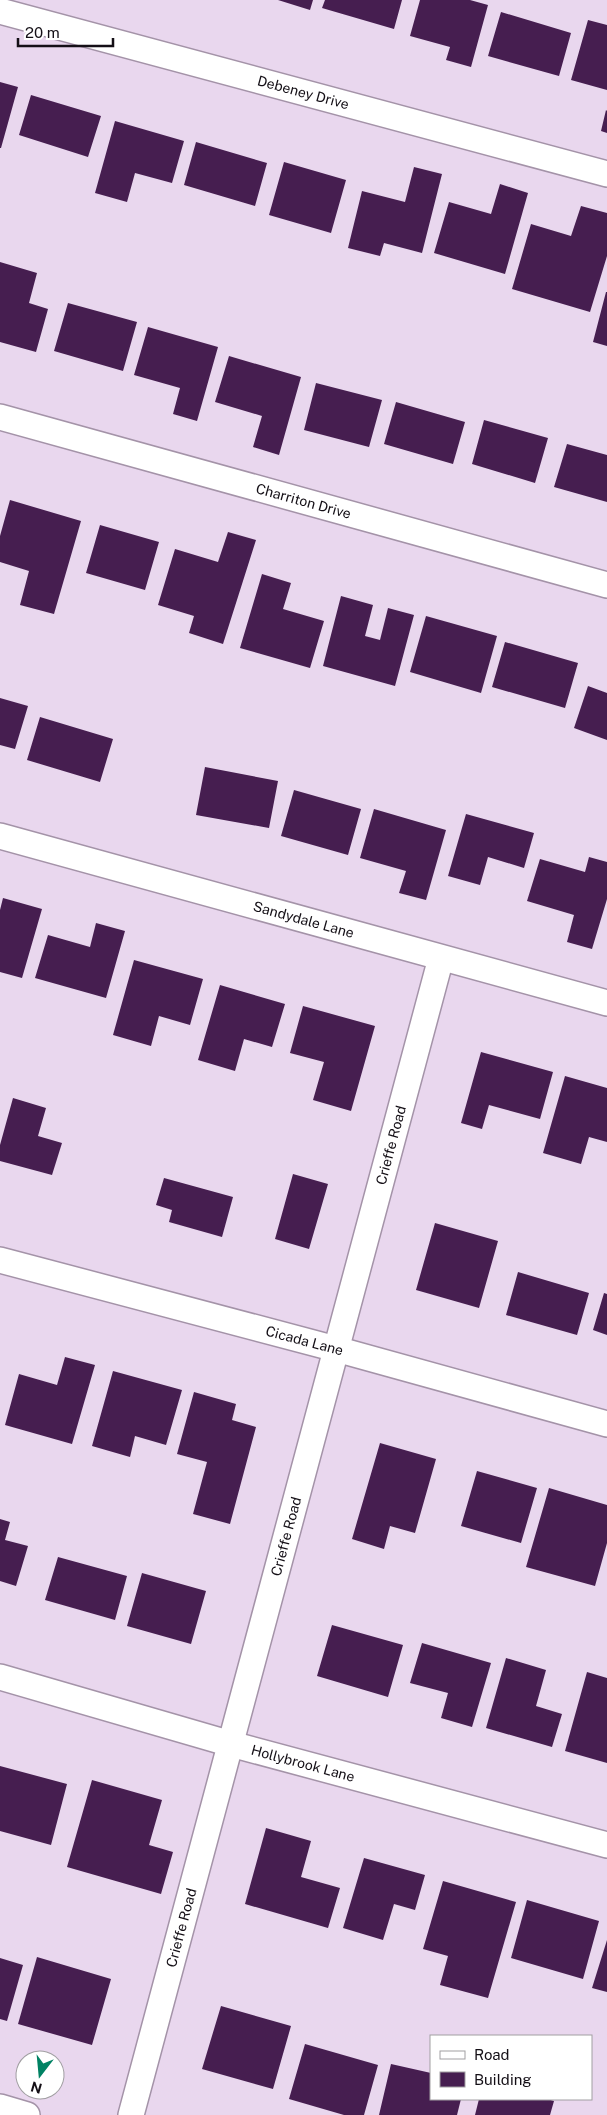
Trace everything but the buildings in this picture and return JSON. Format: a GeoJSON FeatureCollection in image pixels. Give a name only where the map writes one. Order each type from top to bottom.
{"type":"FeatureCollection","features":[{"type":"Feature","properties":{"kind":"street","name":"Debeney Drive"},"geometry":{"type":"LineString","coordinates":[[0,11],[607,174]]}},
{"type":"Feature","properties":{"kind":"street","name":"Charriton Drive"},"geometry":{"type":"LineString","coordinates":[[0,418],[607,585]]}},
{"type":"Feature","properties":{"kind":"street","name":"Sandydale Lane"},"geometry":{"type":"LineString","coordinates":[[0,836],[607,1003]]}},
{"type":"Feature","properties":{"kind":"street","name":"Crieffe Road"},"geometry":{"type":"LineString","coordinates":[[131,2115],[441,958]]}},
{"type":"Feature","properties":{"kind":"street","name":"Cicada Lane"},"geometry":{"type":"LineString","coordinates":[[0,1260],[336,1348],[607,1424]]}},
{"type":"Feature","properties":{"kind":"street","name":"Hollybrook Lane"},"geometry":{"type":"LineString","coordinates":[[0,1677],[231,1744],[607,1845]]}},
{"type":"Feature","properties":{"kind":"street"},"geometry":{"type":"LineString","coordinates":[[0,2107],[27,2115]]}}]}
